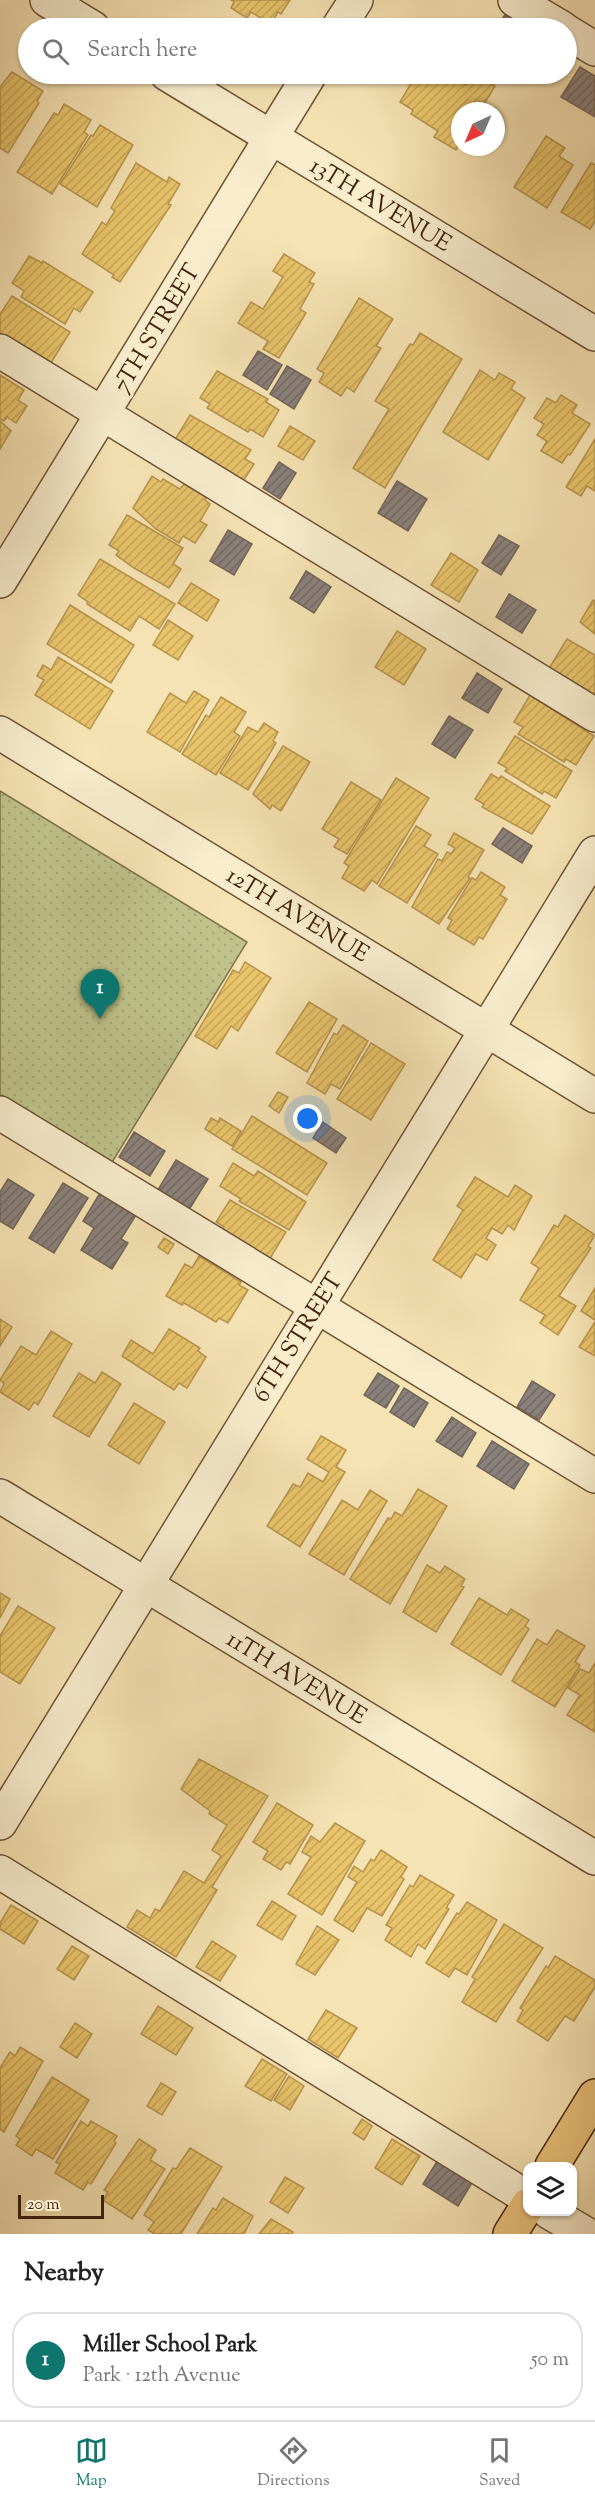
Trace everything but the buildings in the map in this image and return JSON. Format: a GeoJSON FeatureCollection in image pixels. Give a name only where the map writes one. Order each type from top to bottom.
{"type":"FeatureCollection","features":[{"type":"Feature","properties":{"kind":"main road"},"geometry":{"type":"LineString","coordinates":[[554,2162],[595,2096]]}},
{"type":"Feature","properties":{"kind":"main road"},"geometry":{"type":"LineString","coordinates":[[510,2234],[523,2213]]}},
{"type":"Feature","properties":{"kind":"street"},"geometry":{"type":"LineString","coordinates":[[47,0],[77,18]]}},
{"type":"Feature","properties":{"kind":"street"},"geometry":{"type":"LineString","coordinates":[[344,18],[356,0]]}},
{"type":"Feature","properties":{"kind":"street"},"geometry":{"type":"LineString","coordinates":[[515,0],[545,18]]}},
{"type":"Feature","properties":{"kind":"street"},"geometry":{"type":"LineString","coordinates":[[577,38],[595,49]]}},
{"type":"Feature","properties":{"kind":"street","name":"13TH AVENUE"},"geometry":{"type":"LineString","coordinates":[[184,84],[595,334]]}},
{"type":"Feature","properties":{"kind":"street","name":"7TH STREET"},"geometry":{"type":"LineString","coordinates":[[0,582],[104,415],[304,84]]}},
{"type":"Feature","properties":{"kind":"street"},"geometry":{"type":"LineString","coordinates":[[0,351],[595,715]]}},
{"type":"Feature","properties":{"kind":"street","name":"12TH AVENUE"},"geometry":{"type":"LineString","coordinates":[[0,733],[595,1096]]}},
{"type":"Feature","properties":{"kind":"street","name":"6TH STREET"},"geometry":{"type":"LineString","coordinates":[[0,1823],[595,853]]}},
{"type":"Feature","properties":{"kind":"street"},"geometry":{"type":"LineString","coordinates":[[0,1113],[595,1476]]}},
{"type":"Feature","properties":{"kind":"street","name":"11TH AVENUE"},"geometry":{"type":"LineString","coordinates":[[0,1496],[595,1858]]}},
{"type":"Feature","properties":{"kind":"street"},"geometry":{"type":"LineString","coordinates":[[0,1872],[523,2195]]}},
{"type":"Feature","properties":{"kind":"street"},"geometry":{"type":"LineString","coordinates":[[557,2216],[586,2234]]}},
{"type":"Feature","properties":{"kind":"green space"},"geometry":{"type":"Polygon","coordinates":[[[0,791],[247,942],[111,1164],[0,1095],[0,791]]]}},
{"type":"Feature","properties":{"kind":"place","name":"Miller School Park"},"geometry":{"type":"Point","coordinates":[100,1019]}}]}
